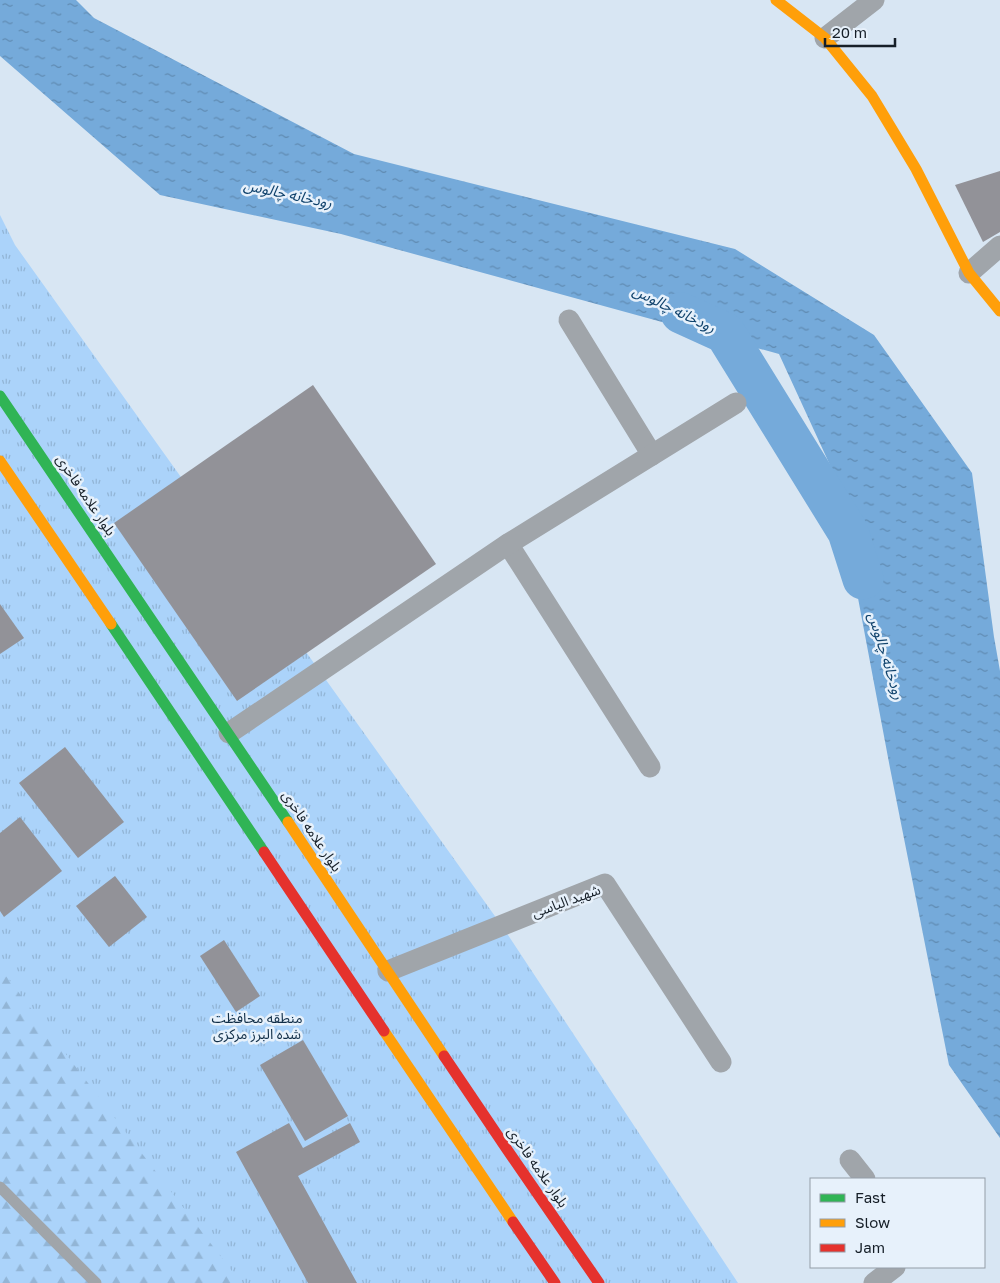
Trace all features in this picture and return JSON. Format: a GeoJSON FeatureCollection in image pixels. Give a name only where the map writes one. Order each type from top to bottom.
{"type":"FeatureCollection","features":[{"type":"Feature","properties":{"kind":"main road"},"geometry":{"type":"LineString","coordinates":[[776,0],[825,38],[872,96],[916,169],[969,273],[1000,311]]}},
{"type":"Feature","properties":{"kind":"main road","name":"بلوار علامه فاخری"},"geometry":{"type":"LineString","coordinates":[[0,396],[599,1283]]}},
{"type":"Feature","properties":{"kind":"main road"},"geometry":{"type":"LineString","coordinates":[[0,461],[555,1283]]}},
{"type":"Feature","properties":{"kind":"street"},"geometry":{"type":"LineString","coordinates":[[825,38],[874,0]]}},
{"type":"Feature","properties":{"kind":"street"},"geometry":{"type":"LineString","coordinates":[[969,273],[1000,246]]}},
{"type":"Feature","properties":{"kind":"street"},"geometry":{"type":"LineString","coordinates":[[569,320],[652,455]]}},
{"type":"Feature","properties":{"kind":"street"},"geometry":{"type":"LineString","coordinates":[[229,733],[508,544],[736,403]]}},
{"type":"Feature","properties":{"kind":"street"},"geometry":{"type":"LineString","coordinates":[[508,544],[650,767]]}},
{"type":"Feature","properties":{"kind":"street","name":"شهید الیاسی"},"geometry":{"type":"LineString","coordinates":[[388,971],[605,884],[721,1062]]}},
{"type":"Feature","properties":{"kind":"street"},"geometry":{"type":"LineString","coordinates":[[850,1160],[864,1178]]}},
{"type":"Feature","properties":{"kind":"street"},"geometry":{"type":"LineString","coordinates":[[874,1283],[894,1268]]}},
{"type":"Feature","properties":{"kind":"lane"},"geometry":{"type":"LineString","coordinates":[[0,1187],[96,1283]]}},
{"type":"Feature","properties":{"kind":"green space","name":"منطقه محافظت شده البرز مرکزی"},"geometry":{"type":"Polygon","coordinates":[[[0,215],[15,245],[502,926],[738,1283],[0,1283],[0,215]]]}},
{"type":"Feature","properties":{"kind":"green space"},"geometry":{"type":"Polygon","coordinates":[[[0,968],[241,1283],[0,1283],[0,968]]]}},
{"type":"Feature","properties":{"kind":"water"},"geometry":{"type":"Polygon","coordinates":[[[0,0],[76,0],[94,18],[354,154],[735,249],[874,335],[972,473],[1000,671],[1000,1138],[949,1065],[835,476],[779,354],[341,234],[160,195],[0,56],[0,0]]]}},
{"type":"Feature","properties":{"kind":"building"},"geometry":{"type":"Polygon","coordinates":[[[1000,171],[1000,232],[983,242],[955,185],[1000,171]]]}},
{"type":"Feature","properties":{"kind":"building"},"geometry":{"type":"Polygon","coordinates":[[[313,385],[436,564],[237,701],[114,523],[313,385]]]}},
{"type":"Feature","properties":{"kind":"building"},"geometry":{"type":"Polygon","coordinates":[[[0,604],[24,638],[0,654],[0,604]]]}},
{"type":"Feature","properties":{"kind":"building"},"geometry":{"type":"Polygon","coordinates":[[[65,747],[124,822],[78,858],[19,783],[65,747]]]}},
{"type":"Feature","properties":{"kind":"building"},"geometry":{"type":"Polygon","coordinates":[[[20,817],[62,871],[4,917],[0,911],[0,833],[20,817]]]}},
{"type":"Feature","properties":{"kind":"building"},"geometry":{"type":"Polygon","coordinates":[[[115,876],[147,917],[109,947],[76,906],[115,876]]]}},
{"type":"Feature","properties":{"kind":"building"},"geometry":{"type":"Polygon","coordinates":[[[224,940],[260,996],[236,1012],[200,956],[224,940]]]}},
{"type":"Feature","properties":{"kind":"building"},"geometry":{"type":"Polygon","coordinates":[[[303,1040],[348,1116],[305,1141],[260,1065],[303,1040]]]}},
{"type":"Feature","properties":{"kind":"building"},"geometry":{"type":"Polygon","coordinates":[[[289,1123],[303,1148],[350,1123],[360,1142],[298,1176],[357,1283],[308,1283],[236,1152],[289,1123]]]}},
{"type":"Feature","properties":{"kind":"waterway","name":"رودخانه چالوس"},"geometry":{"type":"LineString","coordinates":[[681,313],[725,333],[848,532],[863,579]]}},
{"type":"Feature","properties":{"kind":"traffic: fast"},"geometry":{"type":"LineString","coordinates":[[0,396],[288,822]]}},
{"type":"Feature","properties":{"kind":"traffic: fast"},"geometry":{"type":"LineString","coordinates":[[111,624],[264,852]]}},
{"type":"Feature","properties":{"kind":"traffic: slow"},"geometry":{"type":"LineString","coordinates":[[776,0],[825,38],[872,96],[916,169],[969,273],[1000,311]]}},
{"type":"Feature","properties":{"kind":"traffic: slow"},"geometry":{"type":"LineString","coordinates":[[0,461],[111,624]]}},
{"type":"Feature","properties":{"kind":"traffic: slow"},"geometry":{"type":"LineString","coordinates":[[288,822],[444,1056]]}},
{"type":"Feature","properties":{"kind":"traffic: slow"},"geometry":{"type":"LineString","coordinates":[[384,1031],[513,1222]]}},
{"type":"Feature","properties":{"kind":"traffic: jam"},"geometry":{"type":"LineString","coordinates":[[264,852],[384,1031]]}},
{"type":"Feature","properties":{"kind":"traffic: jam"},"geometry":{"type":"LineString","coordinates":[[444,1056],[599,1283]]}},
{"type":"Feature","properties":{"kind":"traffic: jam"},"geometry":{"type":"LineString","coordinates":[[513,1222],[555,1283]]}}]}
